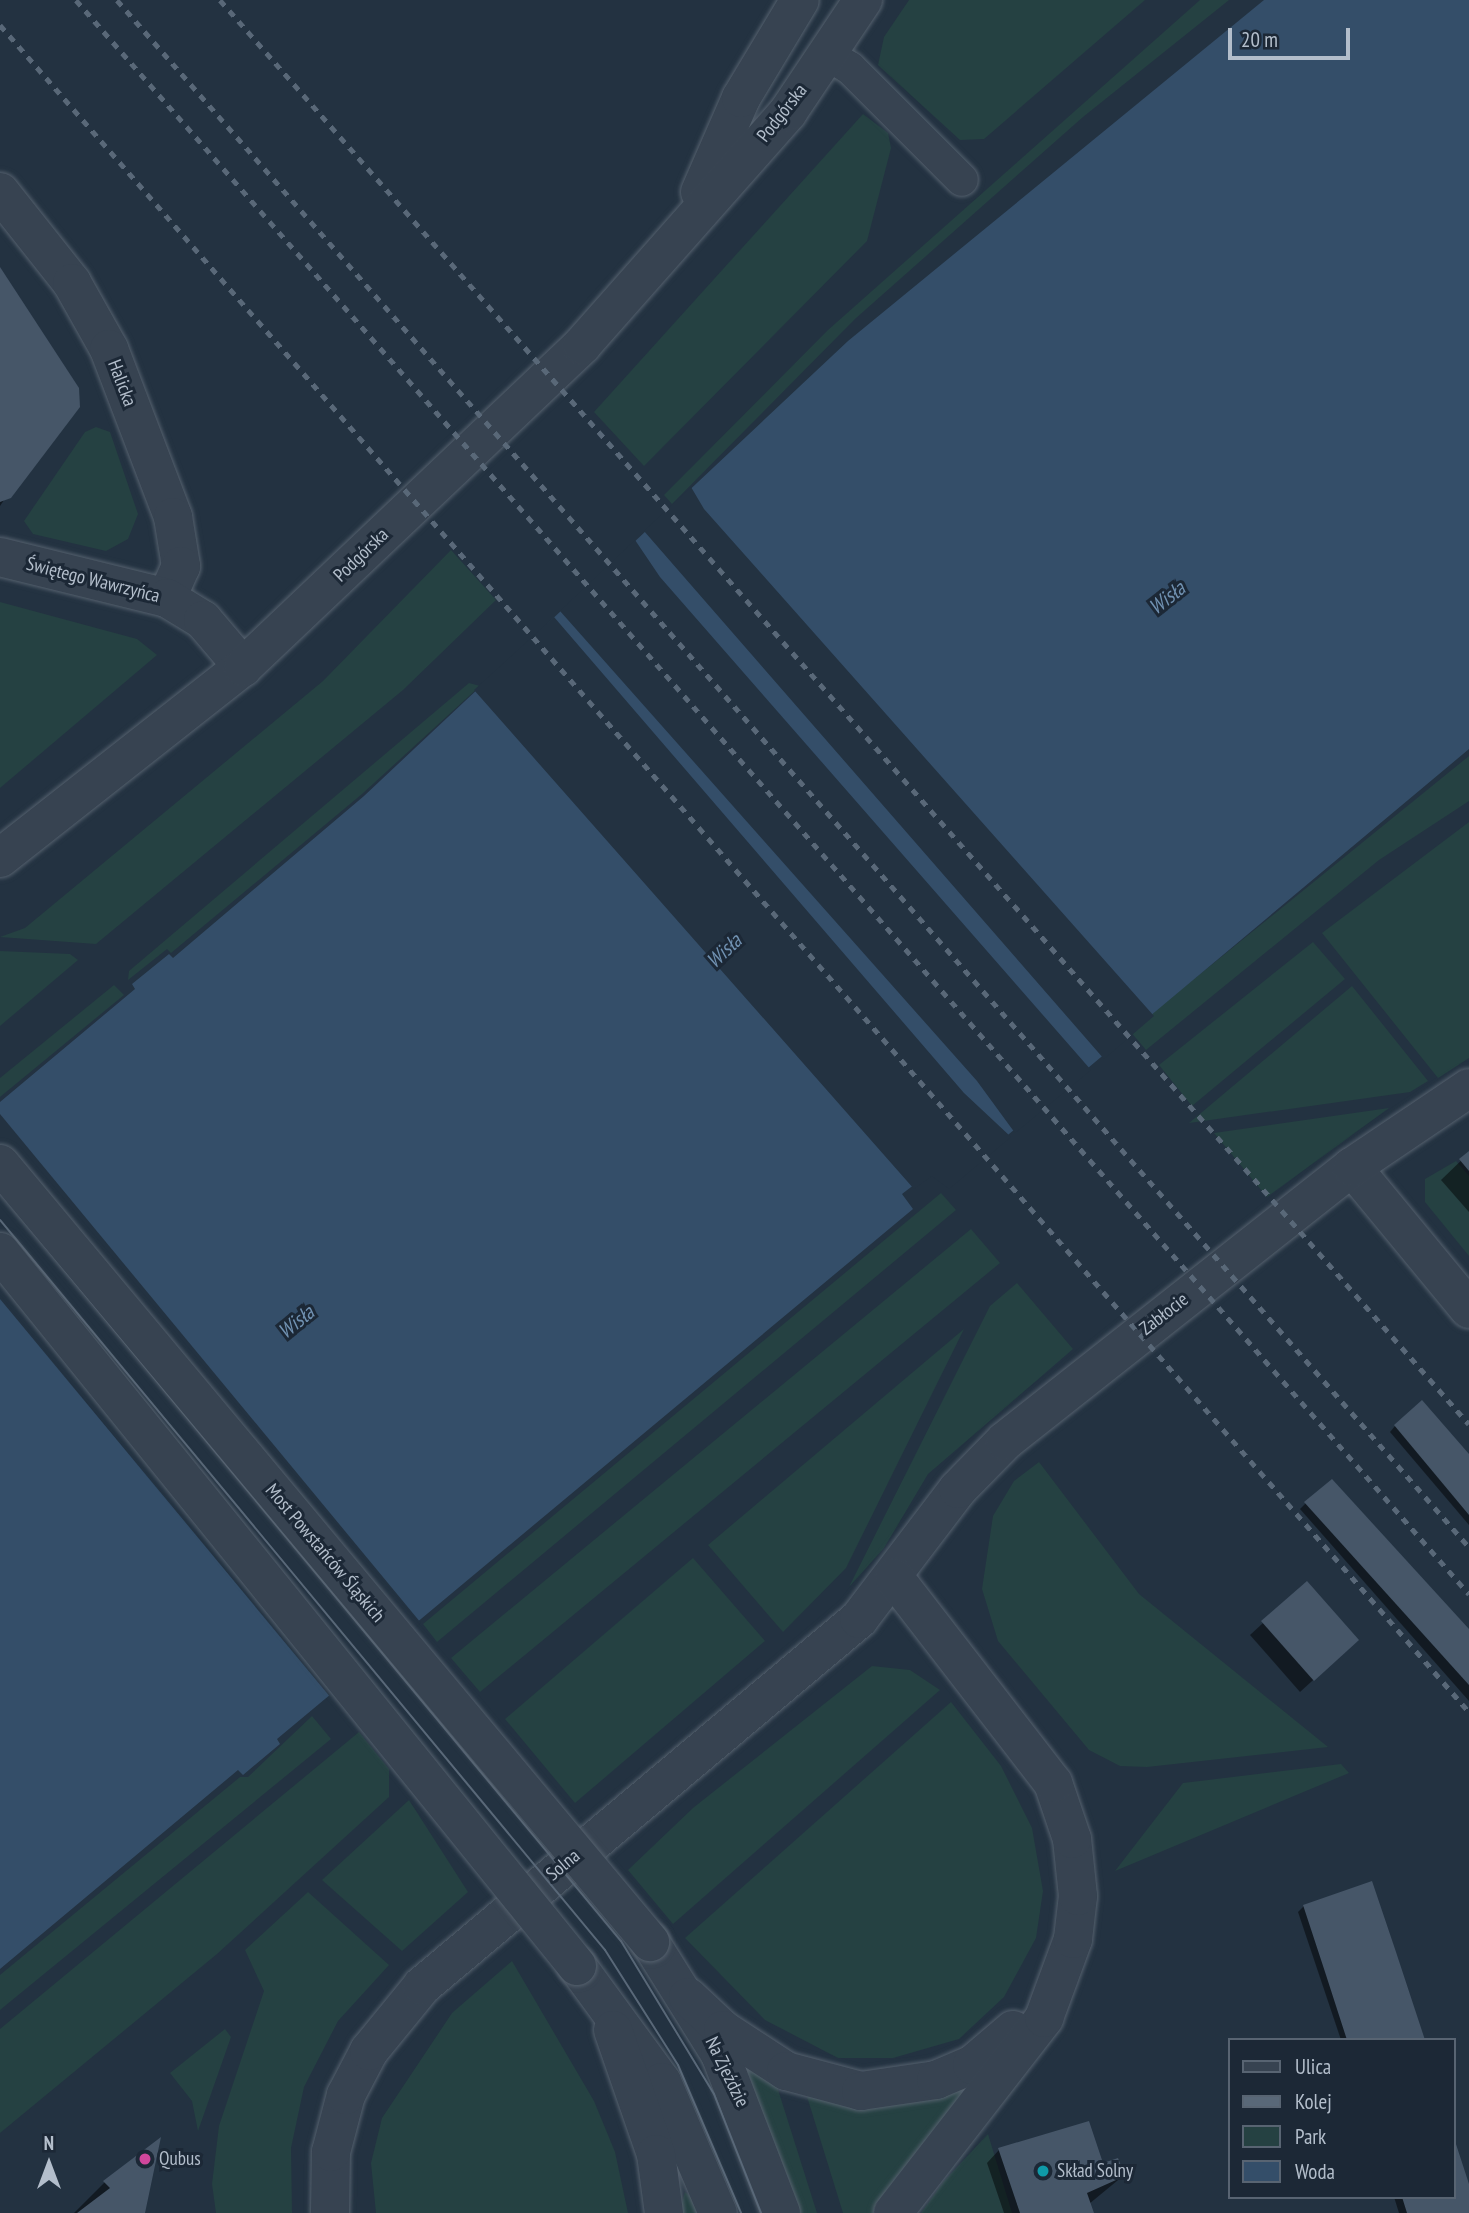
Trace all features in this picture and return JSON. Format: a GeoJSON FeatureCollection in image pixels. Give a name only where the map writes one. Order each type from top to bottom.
{"type":"FeatureCollection","features":[{"type":"Feature","properties":{"kind":"street","name":"Podgórska"},"geometry":{"type":"LineString","coordinates":[[690,216],[741,98],[800,0]]}},
{"type":"Feature","properties":{"kind":"street","name":"Podgórska"},"geometry":{"type":"LineString","coordinates":[[0,858],[243,667],[582,345],[690,216],[788,112],[863,0]]}},
{"type":"Feature","properties":{"kind":"street"},"geometry":{"type":"LineString","coordinates":[[825,53],[850,68],[962,180]]}},
{"type":"Feature","properties":{"kind":"street","name":"Halicka"},"geometry":{"type":"LineString","coordinates":[[0,192],[72,283],[109,349],[173,517],[181,566],[167,598]]}},
{"type":"Feature","properties":{"kind":"street","name":"Świętego Wawrzyńca"},"geometry":{"type":"LineString","coordinates":[[0,557],[167,598],[202,620],[243,667]]}},
{"type":"Feature","properties":{"kind":"street","name":"Zabłocie"},"geometry":{"type":"LineString","coordinates":[[894,1577],[958,1489],[1005,1441],[1352,1167],[1469,1088]]}},
{"type":"Feature","properties":{"kind":"street","name":"Most Powstańców Śląskich"},"geometry":{"type":"LineString","coordinates":[[0,1164],[650,1942]]}},
{"type":"Feature","properties":{"kind":"street"},"geometry":{"type":"LineString","coordinates":[[1352,1167],[1469,1309]]}},
{"type":"Feature","properties":{"kind":"street"},"geometry":{"type":"LineString","coordinates":[[0,1252],[603,1998],[662,2082],[718,2213]]}},
{"type":"Feature","properties":{"kind":"street"},"geometry":{"type":"LineString","coordinates":[[894,1577],[974,1674],[1060,1800],[1078,1878],[1066,1958],[1044,2018],[894,2213]]}},
{"type":"Feature","properties":{"kind":"street","name":"Solna"},"geometry":{"type":"LineString","coordinates":[[330,2213],[331,2152],[341,2110],[356,2072],[398,2011],[446,1962],[859,1619],[894,1577]]}},
{"type":"Feature","properties":{"kind":"street","name":"Na Zjeździe"},"geometry":{"type":"LineString","coordinates":[[650,1942],[688,1997],[747,2115],[781,2213]]}},
{"type":"Feature","properties":{"kind":"street"},"geometry":{"type":"LineString","coordinates":[[688,1997],[723,2030],[786,2071],[838,2088],[899,2088],[972,2065],[999,2045],[1032,2011],[1066,1958]]}},
{"type":"Feature","properties":{"kind":"street"},"geometry":{"type":"LineString","coordinates":[[603,1998],[656,2154],[664,2213]]}},
{"type":"Feature","properties":{"kind":"green space"},"geometry":{"type":"Polygon","coordinates":[[[909,0],[1145,0],[984,139],[960,140],[878,65],[884,37],[909,0]]]}},
{"type":"Feature","properties":{"kind":"green space"},"geometry":{"type":"Polygon","coordinates":[[[1200,0],[1229,0],[1083,117],[855,319],[672,504],[664,495],[828,330],[1200,0]]]}},
{"type":"Feature","properties":{"kind":"green space"},"geometry":{"type":"Polygon","coordinates":[[[863,114],[888,133],[891,148],[867,241],[644,466],[594,412],[863,114]]]}},
{"type":"Feature","properties":{"kind":"green space"},"geometry":{"type":"Polygon","coordinates":[[[96,427],[110,432],[138,514],[128,539],[106,551],[33,534],[24,521],[85,432],[96,427]]]}},
{"type":"Feature","properties":{"kind":"green space"},"geometry":{"type":"Polygon","coordinates":[[[451,550],[496,600],[403,690],[96,944],[0,937],[25,928],[323,681],[451,550]]]}},
{"type":"Feature","properties":{"kind":"green space"},"geometry":{"type":"Polygon","coordinates":[[[0,602],[137,639],[157,655],[0,788],[0,602]]]}},
{"type":"Feature","properties":{"kind":"green space"},"geometry":{"type":"Polygon","coordinates":[[[469,683],[480,686],[362,794],[171,953],[167,949],[128,980],[129,971],[469,683]]]}},
{"type":"Feature","properties":{"kind":"green space"},"geometry":{"type":"Polygon","coordinates":[[[1469,756],[1469,801],[1379,860],[1146,1050],[1130,1031],[1469,756]]]}},
{"type":"Feature","properties":{"kind":"green space"},"geometry":{"type":"Polygon","coordinates":[[[1469,822],[1469,1058],[1438,1078],[1322,933],[1469,822]]]}},
{"type":"Feature","properties":{"kind":"green space"},"geometry":{"type":"Polygon","coordinates":[[[1313,942],[1345,979],[1192,1106],[1159,1065],[1313,942]]]}},
{"type":"Feature","properties":{"kind":"green space"},"geometry":{"type":"Polygon","coordinates":[[[0,951],[70,954],[78,960],[0,1026],[0,951]]]}},
{"type":"Feature","properties":{"kind":"green space"},"geometry":{"type":"Polygon","coordinates":[[[114,985],[124,995],[0,1097],[0,1078],[114,985]]]}},
{"type":"Feature","properties":{"kind":"green space"},"geometry":{"type":"Polygon","coordinates":[[[1352,986],[1428,1081],[1410,1092],[1189,1123],[1352,986]]]}},
{"type":"Feature","properties":{"kind":"green space"},"geometry":{"type":"Polygon","coordinates":[[[1389,1108],[1267,1197],[1214,1133],[1389,1108]]]}},
{"type":"Feature","properties":{"kind":"green space"},"geometry":{"type":"Polygon","coordinates":[[[1456,1161],[1469,1176],[1469,1256],[1425,1202],[1425,1179],[1456,1161]]]}},
{"type":"Feature","properties":{"kind":"green space"},"geometry":{"type":"Polygon","coordinates":[[[941,1193],[956,1210],[437,1642],[423,1624],[941,1193]]]}},
{"type":"Feature","properties":{"kind":"green space"},"geometry":{"type":"Polygon","coordinates":[[[971,1229],[1000,1263],[480,1692],[451,1658],[971,1229]]]}},
{"type":"Feature","properties":{"kind":"green space"},"geometry":{"type":"Polygon","coordinates":[[[1017,1283],[1073,1349],[928,1474],[884,1548],[849,1587],[990,1306],[1017,1283]]]}},
{"type":"Feature","properties":{"kind":"green space"},"geometry":{"type":"Polygon","coordinates":[[[964,1329],[846,1568],[783,1632],[708,1545],[964,1329]]]}},
{"type":"Feature","properties":{"kind":"green space"},"geometry":{"type":"Polygon","coordinates":[[[1039,1462],[1139,1594],[1328,1747],[1147,1767],[1120,1766],[1089,1750],[998,1641],[982,1589],[993,1516],[1014,1481],[1039,1462]]]}},
{"type":"Feature","properties":{"kind":"green space"},"geometry":{"type":"Polygon","coordinates":[[[693,1558],[765,1641],[575,1803],[505,1719],[693,1558]]]}},
{"type":"Feature","properties":{"kind":"green space"},"geometry":{"type":"Polygon","coordinates":[[[872,1666],[910,1670],[940,1690],[673,1924],[628,1870],[693,1808],[872,1666]]]}},
{"type":"Feature","properties":{"kind":"green space"},"geometry":{"type":"Polygon","coordinates":[[[951,1702],[1001,1766],[1032,1828],[1043,1891],[1036,1938],[1004,1997],[959,2039],[893,2058],[838,2058],[765,2020],[685,1938],[951,1702]]]}},
{"type":"Feature","properties":{"kind":"green space"},"geometry":{"type":"Polygon","coordinates":[[[312,1716],[331,1739],[0,2010],[0,1975],[240,1777],[248,1777],[312,1716]]]}},
{"type":"Feature","properties":{"kind":"green space"},"geometry":{"type":"Polygon","coordinates":[[[359,1732],[389,1769],[389,1797],[217,1954],[0,2133],[0,2029],[359,1732]]]}},
{"type":"Feature","properties":{"kind":"green space"},"geometry":{"type":"Polygon","coordinates":[[[1341,1764],[1349,1773],[1115,1871],[1183,1783],[1341,1764]]]}},
{"type":"Feature","properties":{"kind":"green space"},"geometry":{"type":"Polygon","coordinates":[[[409,1800],[468,1892],[402,1951],[322,1880],[409,1800]]]}},
{"type":"Feature","properties":{"kind":"green space"},"geometry":{"type":"Polygon","coordinates":[[[308,1892],[389,1965],[338,2021],[304,2087],[291,2148],[292,2213],[216,2213],[212,2184],[219,2126],[264,1991],[245,1950],[308,1892]]]}},
{"type":"Feature","properties":{"kind":"green space"},"geometry":{"type":"Polygon","coordinates":[[[512,1961],[594,2101],[615,2152],[628,2213],[376,2213],[371,2163],[382,2118],[452,2013],[512,1961]]]}},
{"type":"Feature","properties":{"kind":"green space"},"geometry":{"type":"Polygon","coordinates":[[[225,2029],[231,2037],[198,2131],[192,2101],[170,2073],[225,2029]]]}},
{"type":"Feature","properties":{"kind":"green space"},"geometry":{"type":"Polygon","coordinates":[[[746,2066],[775,2080],[817,2213],[794,2213],[746,2066]]]}},
{"type":"Feature","properties":{"kind":"green space"},"geometry":{"type":"Polygon","coordinates":[[[967,2088],[874,2213],[843,2213],[805,2090],[967,2088]]]}},
{"type":"Feature","properties":{"kind":"green space"},"geometry":{"type":"Polygon","coordinates":[[[988,2134],[1012,2213],[921,2213],[943,2182],[988,2134]]]}},
{"type":"Feature","properties":{"kind":"green space"},"geometry":{"type":"Polygon","coordinates":[[[685,2192],[690,2196],[698,2213],[679,2213],[685,2192]]]}},
{"type":"Feature","properties":{"kind":"water","name":"Wisła"},"geometry":{"type":"Polygon","coordinates":[[[1264,0],[1469,0],[1469,749],[947,1186],[932,1171],[902,1194],[913,1209],[277,1739],[280,1744],[243,1775],[238,1770],[0,1969],[0,1102],[135,989],[132,984],[169,954],[173,958],[364,796],[848,341],[1264,0]]]}},
{"type":"Feature","properties":{"kind":"pier"},"geometry":{"type":"Polygon","coordinates":[[[691,487],[704,509],[1154,1016],[1104,1059],[644,531],[691,487]]]}},
{"type":"Feature","properties":{"kind":"pier"},"geometry":{"type":"Polygon","coordinates":[[[635,540],[660,577],[1091,1070],[1015,1133],[977,1081],[560,611],[635,540]]]}},
{"type":"Feature","properties":{"kind":"pier"},"geometry":{"type":"Polygon","coordinates":[[[554,617],[964,1093],[1011,1137],[949,1189],[932,1176],[914,1189],[474,690],[554,617]]]}},
{"type":"Feature","properties":{"kind":"pier"},"geometry":{"type":"Polygon","coordinates":[[[0,1114],[421,1623],[331,1698],[0,1299],[0,1114]]]}},
{"type":"Feature","properties":{"kind":"building"},"geometry":{"type":"Polygon","coordinates":[[[0,267],[79,388],[80,407],[11,498],[0,502],[0,267]]]}},
{"type":"Feature","properties":{"kind":"building"},"geometry":{"type":"Polygon","coordinates":[[[1469,1151],[1469,1171],[1459,1159],[1469,1151]]]}},
{"type":"Feature","properties":{"kind":"building"},"geometry":{"type":"Polygon","coordinates":[[[1422,1400],[1469,1454],[1469,1515],[1394,1425],[1422,1400]]]}},
{"type":"Feature","properties":{"kind":"building"},"geometry":{"type":"Polygon","coordinates":[[[1332,1479],[1469,1629],[1469,1685],[1304,1502],[1332,1479]]]}},
{"type":"Feature","properties":{"kind":"building"},"geometry":{"type":"Polygon","coordinates":[[[1307,1581],[1359,1640],[1314,1681],[1261,1621],[1307,1581]]]}},
{"type":"Feature","properties":{"kind":"building"},"geometry":{"type":"Polygon","coordinates":[[[1372,1881],[1424,2038],[1346,2038],[1303,1905],[1372,1881]]]}},
{"type":"Feature","properties":{"kind":"building","name":"Skład Solny"},"geometry":{"type":"Polygon","coordinates":[[[1089,2121],[1103,2163],[1118,2158],[1125,2176],[1087,2193],[1094,2213],[1020,2213],[998,2148],[1089,2121]]]}},
{"type":"Feature","properties":{"kind":"building","name":"Qubus"},"geometry":{"type":"Polygon","coordinates":[[[161,2137],[145,2213],[77,2213],[110,2188],[103,2181],[161,2137]]]}},
{"type":"Feature","properties":{"kind":"building"},"geometry":{"type":"Polygon","coordinates":[[[1455,2141],[1469,2184],[1469,2213],[1407,2213],[1403,2199],[1455,2199],[1455,2141]]]}},
{"type":"Feature","properties":{"kind":"tram line"},"geometry":{"type":"LineString","coordinates":[[0,1192],[621,1941],[714,2094],[761,2213]]}},
{"type":"Feature","properties":{"kind":"tram line"},"geometry":{"type":"LineString","coordinates":[[0,1220],[605,1950],[678,2065],[741,2213]]}},
{"type":"Feature","properties":{"kind":"railway"},"geometry":{"type":"LineString","coordinates":[[76,0],[1469,1594]]}},
{"type":"Feature","properties":{"kind":"railway"},"geometry":{"type":"LineString","coordinates":[[117,0],[1469,1547]]}},
{"type":"Feature","properties":{"kind":"railway"},"geometry":{"type":"LineString","coordinates":[[220,0],[1469,1424]]}},
{"type":"Feature","properties":{"kind":"railway"},"geometry":{"type":"LineString","coordinates":[[0,25],[1469,1712]]}},
{"type":"Feature","properties":{"kind":"place","name":"Qubus"},"geometry":{"type":"Point","coordinates":[145,2159]}},
{"type":"Feature","properties":{"kind":"place","name":"Skład Solny"},"geometry":{"type":"Point","coordinates":[1043,2171]}}]}
